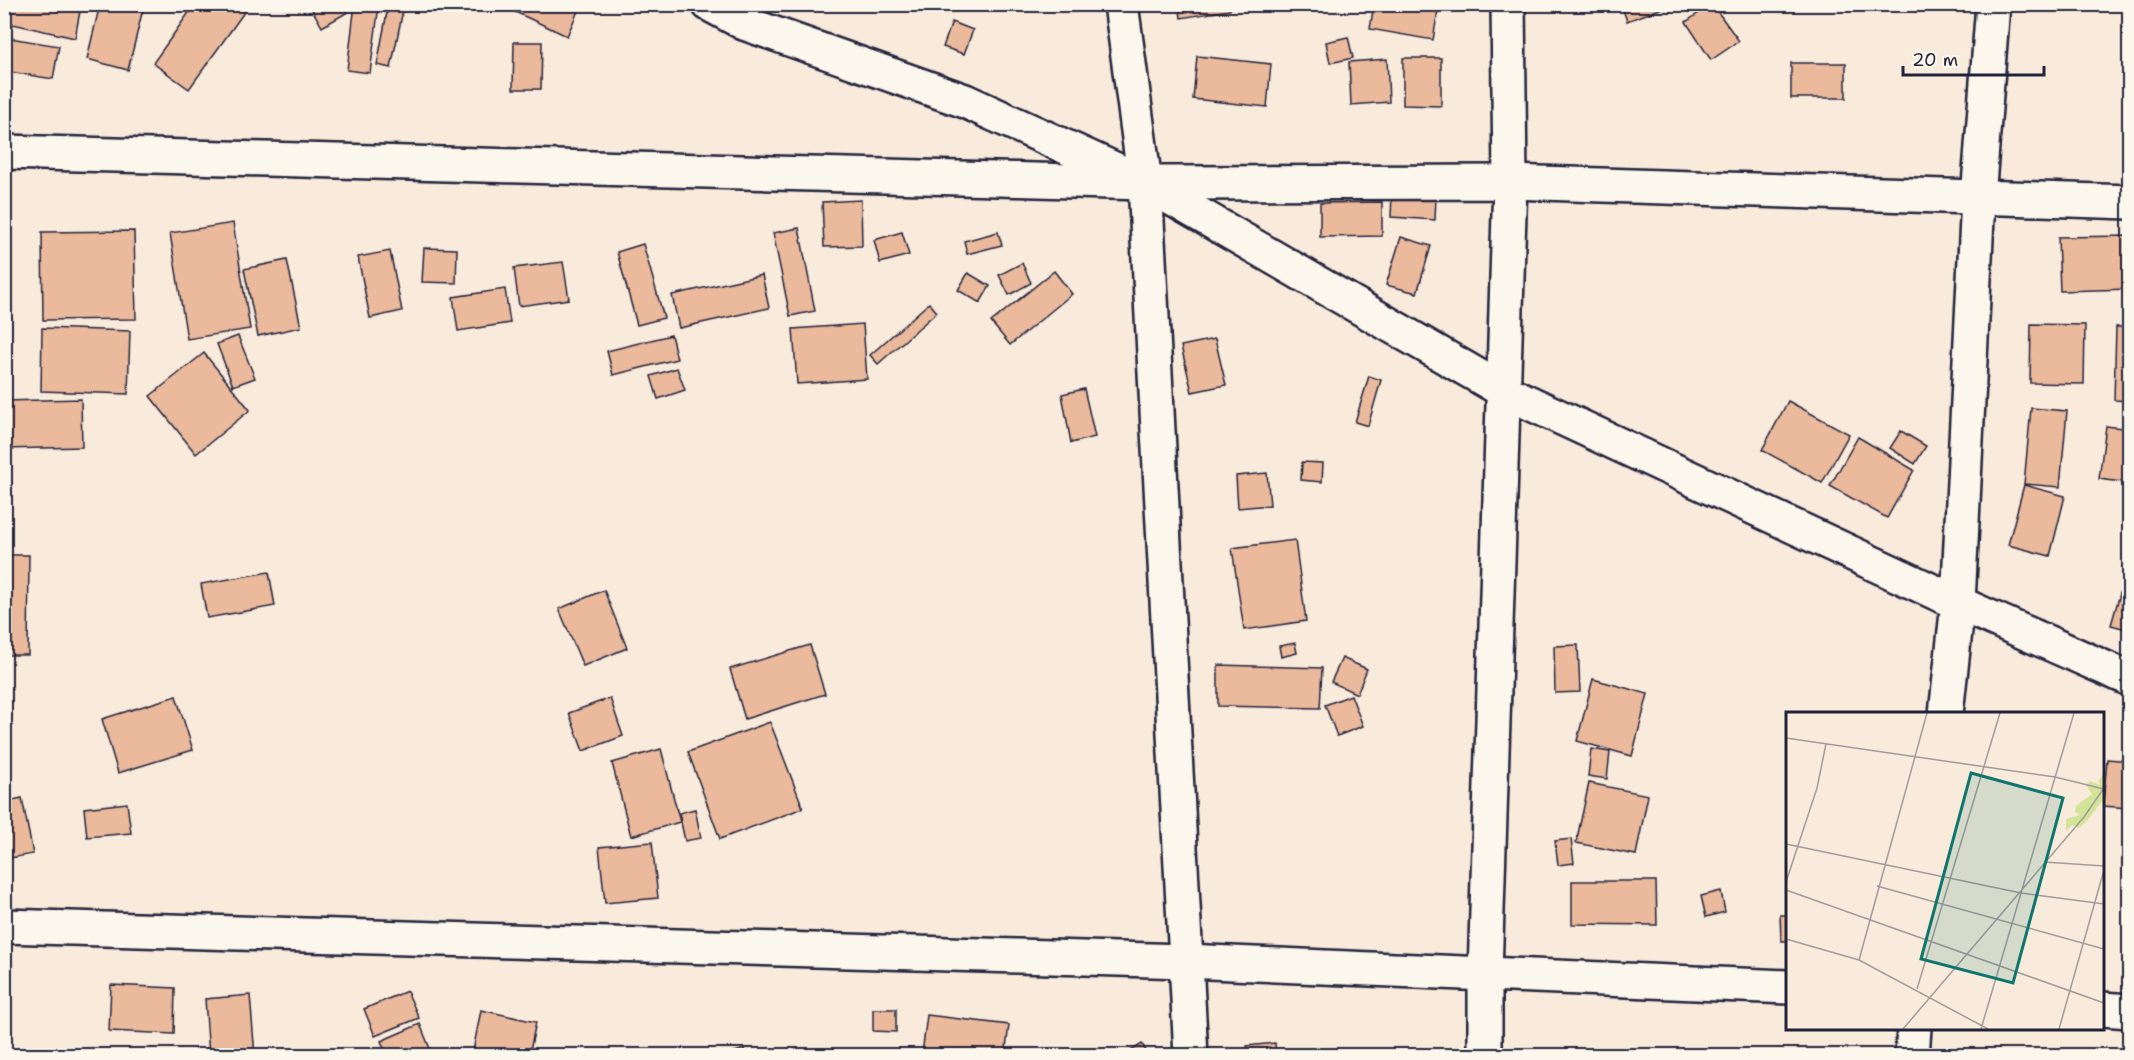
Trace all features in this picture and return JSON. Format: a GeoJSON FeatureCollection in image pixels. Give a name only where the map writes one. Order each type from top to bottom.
{"type":"FeatureCollection","features":[{"type":"Feature","properties":{"kind":"street"},"geometry":{"type":"LineString","coordinates":[[709,4],[743,14],[965,101],[1145,183],[1504,391],[1958,603],[2130,679]]}},
{"type":"Feature","properties":{"kind":"street"},"geometry":{"type":"LineString","coordinates":[[1121,4],[1145,183],[1191,1056]]}},
{"type":"Feature","properties":{"kind":"street"},"geometry":{"type":"LineString","coordinates":[[1485,1056],[1485,975],[1510,182],[1508,4]]}},
{"type":"Feature","properties":{"kind":"street"},"geometry":{"type":"LineString","coordinates":[[1946,712],[1958,603],[1978,198],[1994,4]]}},
{"type":"Feature","properties":{"kind":"street"},"geometry":{"type":"LineString","coordinates":[[4,152],[1145,183],[1510,182],[2130,202]]}},
{"type":"Feature","properties":{"kind":"street"},"geometry":{"type":"LineString","coordinates":[[4,926],[1185,961],[1786,987]]}},
{"type":"Feature","properties":{"kind":"street"},"geometry":{"type":"LineString","coordinates":[[2104,1010],[2130,1011]]}},
{"type":"Feature","properties":{"kind":"street"},"geometry":{"type":"LineString","coordinates":[[1912,1056],[1914,1030]]}},
{"type":"Feature","properties":{"kind":"building"},"geometry":{"type":"Polygon","coordinates":[[[4,4],[49,4],[80,11],[75,38],[4,22],[4,4]]]}},
{"type":"Feature","properties":{"kind":"building"},"geometry":{"type":"Polygon","coordinates":[[[100,4],[144,5],[128,70],[87,59],[100,4]]]}},
{"type":"Feature","properties":{"kind":"building"},"geometry":{"type":"Polygon","coordinates":[[[195,4],[250,4],[189,89],[153,63],[195,4]]]}},
{"type":"Feature","properties":{"kind":"building"},"geometry":{"type":"Polygon","coordinates":[[[309,4],[344,4],[348,12],[322,27],[309,4]]]}},
{"type":"Feature","properties":{"kind":"building"},"geometry":{"type":"Polygon","coordinates":[[[355,4],[379,5],[370,73],[347,70],[355,4]]]}},
{"type":"Feature","properties":{"kind":"building"},"geometry":{"type":"Polygon","coordinates":[[[498,4],[581,4],[567,36],[498,4]]]}},
{"type":"Feature","properties":{"kind":"building"},"geometry":{"type":"Polygon","coordinates":[[[1179,4],[1229,4],[1230,10],[1181,18],[1179,4]]]}},
{"type":"Feature","properties":{"kind":"building"},"geometry":{"type":"Polygon","coordinates":[[[1374,4],[1439,4],[1433,40],[1370,29],[1374,4]]]}},
{"type":"Feature","properties":{"kind":"building"},"geometry":{"type":"Polygon","coordinates":[[[1621,4],[1674,4],[1627,21],[1621,4]]]}},
{"type":"Feature","properties":{"kind":"building"},"geometry":{"type":"Polygon","coordinates":[[[1712,4],[1739,41],[1711,60],[1686,22],[1712,4]]]}},
{"type":"Feature","properties":{"kind":"building"},"geometry":{"type":"Polygon","coordinates":[[[388,7],[403,10],[391,68],[377,65],[388,7]]]}},
{"type":"Feature","properties":{"kind":"building"},"geometry":{"type":"Polygon","coordinates":[[[952,22],[973,30],[964,54],[943,47],[952,22]]]}},
{"type":"Feature","properties":{"kind":"building"},"geometry":{"type":"Polygon","coordinates":[[[4,37],[59,46],[53,79],[4,71],[4,37]]]}},
{"type":"Feature","properties":{"kind":"building"},"geometry":{"type":"Polygon","coordinates":[[[1348,37],[1353,58],[1330,63],[1326,42],[1348,37]]]}},
{"type":"Feature","properties":{"kind":"building"},"geometry":{"type":"Polygon","coordinates":[[[514,42],[542,42],[541,89],[513,89],[514,42]]]}},
{"type":"Feature","properties":{"kind":"building"},"geometry":{"type":"Polygon","coordinates":[[[1197,56],[1271,64],[1267,107],[1193,99],[1197,56]]]}},
{"type":"Feature","properties":{"kind":"building"},"geometry":{"type":"Polygon","coordinates":[[[1403,58],[1441,58],[1441,106],[1403,105],[1403,58]]]}},
{"type":"Feature","properties":{"kind":"building"},"geometry":{"type":"Polygon","coordinates":[[[1387,59],[1389,102],[1351,105],[1349,62],[1387,59]]]}},
{"type":"Feature","properties":{"kind":"building"},"geometry":{"type":"Polygon","coordinates":[[[1791,63],[1846,63],[1846,98],[1791,98],[1791,63]]]}},
{"type":"Feature","properties":{"kind":"building"},"geometry":{"type":"Polygon","coordinates":[[[1392,193],[1436,195],[1435,220],[1391,217],[1392,193]]]}},
{"type":"Feature","properties":{"kind":"building"},"geometry":{"type":"Polygon","coordinates":[[[861,200],[862,246],[824,247],[822,202],[861,200]]]}},
{"type":"Feature","properties":{"kind":"building"},"geometry":{"type":"Polygon","coordinates":[[[1382,202],[1382,236],[1320,237],[1320,203],[1382,202]]]}},
{"type":"Feature","properties":{"kind":"building"},"geometry":{"type":"Polygon","coordinates":[[[233,223],[250,329],[187,339],[170,233],[233,223]]]}},
{"type":"Feature","properties":{"kind":"building"},"geometry":{"type":"Polygon","coordinates":[[[799,228],[815,311],[790,316],[773,233],[799,228]]]}},
{"type":"Feature","properties":{"kind":"building"},"geometry":{"type":"Polygon","coordinates":[[[134,231],[136,319],[43,320],[42,232],[134,231]]]}},
{"type":"Feature","properties":{"kind":"building"},"geometry":{"type":"Polygon","coordinates":[[[902,232],[909,255],[880,263],[874,240],[902,232]]]}},
{"type":"Feature","properties":{"kind":"building"},"geometry":{"type":"Polygon","coordinates":[[[998,232],[1002,245],[967,254],[964,241],[998,232]]]}},
{"type":"Feature","properties":{"kind":"building"},"geometry":{"type":"Polygon","coordinates":[[[2130,236],[2130,289],[2060,291],[2058,237],[2130,236]]]}},
{"type":"Feature","properties":{"kind":"building"},"geometry":{"type":"Polygon","coordinates":[[[1401,237],[1431,246],[1417,293],[1386,285],[1401,237]]]}},
{"type":"Feature","properties":{"kind":"building"},"geometry":{"type":"Polygon","coordinates":[[[643,244],[664,318],[637,325],[617,252],[643,244]]]}},
{"type":"Feature","properties":{"kind":"building"},"geometry":{"type":"Polygon","coordinates":[[[424,248],[457,249],[456,283],[422,282],[424,248]]]}},
{"type":"Feature","properties":{"kind":"building"},"geometry":{"type":"Polygon","coordinates":[[[390,251],[402,311],[370,318],[358,257],[390,251]]]}},
{"type":"Feature","properties":{"kind":"building"},"geometry":{"type":"Polygon","coordinates":[[[287,260],[301,327],[258,336],[244,269],[287,260]]]}},
{"type":"Feature","properties":{"kind":"building"},"geometry":{"type":"Polygon","coordinates":[[[563,262],[569,299],[519,306],[514,268],[563,262]]]}},
{"type":"Feature","properties":{"kind":"building"},"geometry":{"type":"Polygon","coordinates":[[[1022,263],[1031,283],[1009,295],[999,275],[1022,263]]]}},
{"type":"Feature","properties":{"kind":"building"},"geometry":{"type":"Polygon","coordinates":[[[1054,271],[1072,294],[1010,345],[991,322],[1054,271]]]}},
{"type":"Feature","properties":{"kind":"building"},"geometry":{"type":"Polygon","coordinates":[[[968,273],[990,286],[980,303],[958,290],[968,273]]]}},
{"type":"Feature","properties":{"kind":"building"},"geometry":{"type":"Polygon","coordinates":[[[762,275],[769,308],[679,328],[672,295],[762,275]]]}},
{"type":"Feature","properties":{"kind":"building"},"geometry":{"type":"Polygon","coordinates":[[[505,289],[510,323],[458,331],[453,297],[505,289]]]}},
{"type":"Feature","properties":{"kind":"building"},"geometry":{"type":"Polygon","coordinates":[[[929,303],[937,312],[878,364],[870,355],[929,303]]]}},
{"type":"Feature","properties":{"kind":"building"},"geometry":{"type":"Polygon","coordinates":[[[863,324],[867,379],[797,384],[793,329],[863,324]]]}},
{"type":"Feature","properties":{"kind":"building"},"geometry":{"type":"Polygon","coordinates":[[[2031,324],[2085,325],[2084,384],[2030,383],[2031,324]]]}},
{"type":"Feature","properties":{"kind":"building"},"geometry":{"type":"Polygon","coordinates":[[[2116,327],[2130,327],[2130,401],[2114,400],[2116,327]]]}},
{"type":"Feature","properties":{"kind":"building"},"geometry":{"type":"Polygon","coordinates":[[[42,328],[130,331],[128,394],[41,391],[42,328]]]}},
{"type":"Feature","properties":{"kind":"building"},"geometry":{"type":"Polygon","coordinates":[[[671,335],[677,359],[613,375],[607,351],[671,335]]]}},
{"type":"Feature","properties":{"kind":"building"},"geometry":{"type":"Polygon","coordinates":[[[238,336],[255,378],[233,386],[217,344],[238,336]]]}},
{"type":"Feature","properties":{"kind":"building"},"geometry":{"type":"Polygon","coordinates":[[[1215,339],[1226,385],[1192,392],[1181,346],[1215,339]]]}},
{"type":"Feature","properties":{"kind":"building"},"geometry":{"type":"Polygon","coordinates":[[[204,353],[250,410],[196,454],[150,396],[204,353]]]}},
{"type":"Feature","properties":{"kind":"building"},"geometry":{"type":"Polygon","coordinates":[[[677,368],[685,390],[658,399],[651,376],[677,368]]]}},
{"type":"Feature","properties":{"kind":"building"},"geometry":{"type":"Polygon","coordinates":[[[1369,376],[1381,380],[1368,426],[1355,422],[1369,376]]]}},
{"type":"Feature","properties":{"kind":"building"},"geometry":{"type":"Polygon","coordinates":[[[1084,389],[1095,437],[1071,443],[1062,394],[1084,389]]]}},
{"type":"Feature","properties":{"kind":"building"},"geometry":{"type":"Polygon","coordinates":[[[81,399],[82,447],[4,449],[4,401],[81,399]]]}},
{"type":"Feature","properties":{"kind":"building"},"geometry":{"type":"Polygon","coordinates":[[[1788,401],[1849,434],[1822,483],[1762,450],[1788,401]]]}},
{"type":"Feature","properties":{"kind":"building"},"geometry":{"type":"Polygon","coordinates":[[[2031,408],[2067,411],[2060,487],[2024,484],[2031,408]]]}},
{"type":"Feature","properties":{"kind":"building"},"geometry":{"type":"Polygon","coordinates":[[[2106,426],[2130,429],[2130,483],[2099,479],[2106,426]]]}},
{"type":"Feature","properties":{"kind":"building"},"geometry":{"type":"Polygon","coordinates":[[[1901,431],[1926,446],[1915,464],[1890,448],[1901,431]]]}},
{"type":"Feature","properties":{"kind":"building"},"geometry":{"type":"Polygon","coordinates":[[[1858,437],[1914,470],[1887,518],[1830,486],[1858,437]]]}},
{"type":"Feature","properties":{"kind":"building"},"geometry":{"type":"Polygon","coordinates":[[[1302,462],[1323,463],[1322,482],[1301,480],[1302,462]]]}},
{"type":"Feature","properties":{"kind":"building"},"geometry":{"type":"Polygon","coordinates":[[[1267,473],[1270,505],[1238,508],[1236,476],[1267,473]]]}},
{"type":"Feature","properties":{"kind":"building"},"geometry":{"type":"Polygon","coordinates":[[[2024,485],[2065,496],[2050,556],[2008,545],[2024,485]]]}},
{"type":"Feature","properties":{"kind":"building"},"geometry":{"type":"Polygon","coordinates":[[[1295,540],[1306,621],[1244,630],[1232,548],[1295,540]]]}},
{"type":"Feature","properties":{"kind":"building"},"geometry":{"type":"Polygon","coordinates":[[[4,555],[29,555],[28,655],[4,655],[4,555]]]}},
{"type":"Feature","properties":{"kind":"building"},"geometry":{"type":"Polygon","coordinates":[[[2127,569],[2130,570],[2130,630],[2111,625],[2127,569]]]}},
{"type":"Feature","properties":{"kind":"building"},"geometry":{"type":"Polygon","coordinates":[[[269,572],[275,606],[207,618],[201,584],[269,572]]]}},
{"type":"Feature","properties":{"kind":"building"},"geometry":{"type":"Polygon","coordinates":[[[604,590],[627,648],[583,666],[559,609],[604,590]]]}},
{"type":"Feature","properties":{"kind":"building"},"geometry":{"type":"Polygon","coordinates":[[[1295,643],[1297,653],[1281,657],[1279,646],[1295,643]]]}},
{"type":"Feature","properties":{"kind":"building"},"geometry":{"type":"Polygon","coordinates":[[[810,645],[825,694],[745,719],[730,669],[810,645]]]}},
{"type":"Feature","properties":{"kind":"building"},"geometry":{"type":"Polygon","coordinates":[[[1578,645],[1580,692],[1555,693],[1554,646],[1578,645]]]}},
{"type":"Feature","properties":{"kind":"building"},"geometry":{"type":"Polygon","coordinates":[[[1342,658],[1367,669],[1357,694],[1331,682],[1342,658]]]}},
{"type":"Feature","properties":{"kind":"building"},"geometry":{"type":"Polygon","coordinates":[[[1218,665],[1322,668],[1320,708],[1218,706],[1218,665]]]}},
{"type":"Feature","properties":{"kind":"building"},"geometry":{"type":"Polygon","coordinates":[[[1593,679],[1648,694],[1632,756],[1577,741],[1593,679]]]}},
{"type":"Feature","properties":{"kind":"building"},"geometry":{"type":"Polygon","coordinates":[[[1351,695],[1363,726],[1337,736],[1325,705],[1351,695]]]}},
{"type":"Feature","properties":{"kind":"building"},"geometry":{"type":"Polygon","coordinates":[[[176,696],[193,750],[118,773],[102,719],[176,696]]]}},
{"type":"Feature","properties":{"kind":"building"},"geometry":{"type":"Polygon","coordinates":[[[610,698],[623,736],[583,751],[569,713],[610,698]]]}},
{"type":"Feature","properties":{"kind":"building"},"geometry":{"type":"Polygon","coordinates":[[[770,722],[803,808],[720,839],[688,752],[770,722]]]}},
{"type":"Feature","properties":{"kind":"building"},"geometry":{"type":"Polygon","coordinates":[[[661,749],[680,822],[631,836],[612,763],[661,749]]]}},
{"type":"Feature","properties":{"kind":"building"},"geometry":{"type":"Polygon","coordinates":[[[1591,749],[1610,752],[1607,779],[1588,776],[1591,749]]]}},
{"type":"Feature","properties":{"kind":"building"},"geometry":{"type":"Polygon","coordinates":[[[2107,759],[2130,761],[2128,808],[2104,806],[2107,759]]]}},
{"type":"Feature","properties":{"kind":"building"},"geometry":{"type":"Polygon","coordinates":[[[1589,783],[1648,795],[1636,855],[1576,843],[1589,783]]]}},
{"type":"Feature","properties":{"kind":"building"},"geometry":{"type":"Polygon","coordinates":[[[22,798],[33,854],[4,859],[4,802],[22,798]]]}},
{"type":"Feature","properties":{"kind":"building"},"geometry":{"type":"Polygon","coordinates":[[[127,803],[131,833],[87,837],[84,808],[127,803]]]}},
{"type":"Feature","properties":{"kind":"building"},"geometry":{"type":"Polygon","coordinates":[[[695,809],[701,838],[685,841],[679,813],[695,809]]]}},
{"type":"Feature","properties":{"kind":"building"},"geometry":{"type":"Polygon","coordinates":[[[1571,839],[1574,863],[1558,865],[1555,841],[1571,839]]]}},
{"type":"Feature","properties":{"kind":"building"},"geometry":{"type":"Polygon","coordinates":[[[652,842],[658,898],[605,903],[599,847],[652,842]]]}},
{"type":"Feature","properties":{"kind":"building"},"geometry":{"type":"Polygon","coordinates":[[[1572,881],[1656,881],[1657,925],[1572,924],[1572,881]]]}},
{"type":"Feature","properties":{"kind":"building"},"geometry":{"type":"Polygon","coordinates":[[[1721,891],[1725,912],[1706,917],[1701,896],[1721,891]]]}},
{"type":"Feature","properties":{"kind":"building"},"geometry":{"type":"Polygon","coordinates":[[[1780,915],[1786,915],[1786,941],[1781,941],[1780,915]]]}},
{"type":"Feature","properties":{"kind":"building"},"geometry":{"type":"Polygon","coordinates":[[[111,985],[175,988],[174,1034],[109,1031],[111,985]]]}},
{"type":"Feature","properties":{"kind":"building"},"geometry":{"type":"Polygon","coordinates":[[[407,991],[419,1018],[375,1036],[364,1009],[407,991]]]}},
{"type":"Feature","properties":{"kind":"building"},"geometry":{"type":"Polygon","coordinates":[[[250,995],[255,1056],[209,1056],[205,999],[250,995]]]}},
{"type":"Feature","properties":{"kind":"building"},"geometry":{"type":"Polygon","coordinates":[[[873,1009],[896,1009],[896,1032],[873,1031],[873,1009]]]}},
{"type":"Feature","properties":{"kind":"building"},"geometry":{"type":"Polygon","coordinates":[[[481,1010],[536,1022],[529,1056],[472,1056],[481,1010]]]}},
{"type":"Feature","properties":{"kind":"building"},"geometry":{"type":"Polygon","coordinates":[[[927,1015],[1009,1025],[1005,1056],[922,1054],[927,1015]]]}},
{"type":"Feature","properties":{"kind":"building"},"geometry":{"type":"Polygon","coordinates":[[[420,1024],[433,1056],[387,1056],[381,1041],[420,1024]]]}},
{"type":"Feature","properties":{"kind":"building"},"geometry":{"type":"Polygon","coordinates":[[[1275,1043],[1276,1056],[1248,1056],[1247,1046],[1275,1043]]]}},
{"type":"Feature","properties":{"kind":"building"},"geometry":{"type":"Polygon","coordinates":[[[1142,1044],[1149,1056],[1132,1056],[1129,1052],[1142,1044]]]}},
{"type":"Feature","properties":{"kind":"building"},"geometry":{"type":"Polygon","coordinates":[[[744,1049],[746,1056],[723,1056],[744,1049]]]}},
{"type":"Feature","properties":{"kind":"building"},"geometry":{"type":"Polygon","coordinates":[[[108,1052],[109,1056],[81,1056],[108,1052]]]}}]}
